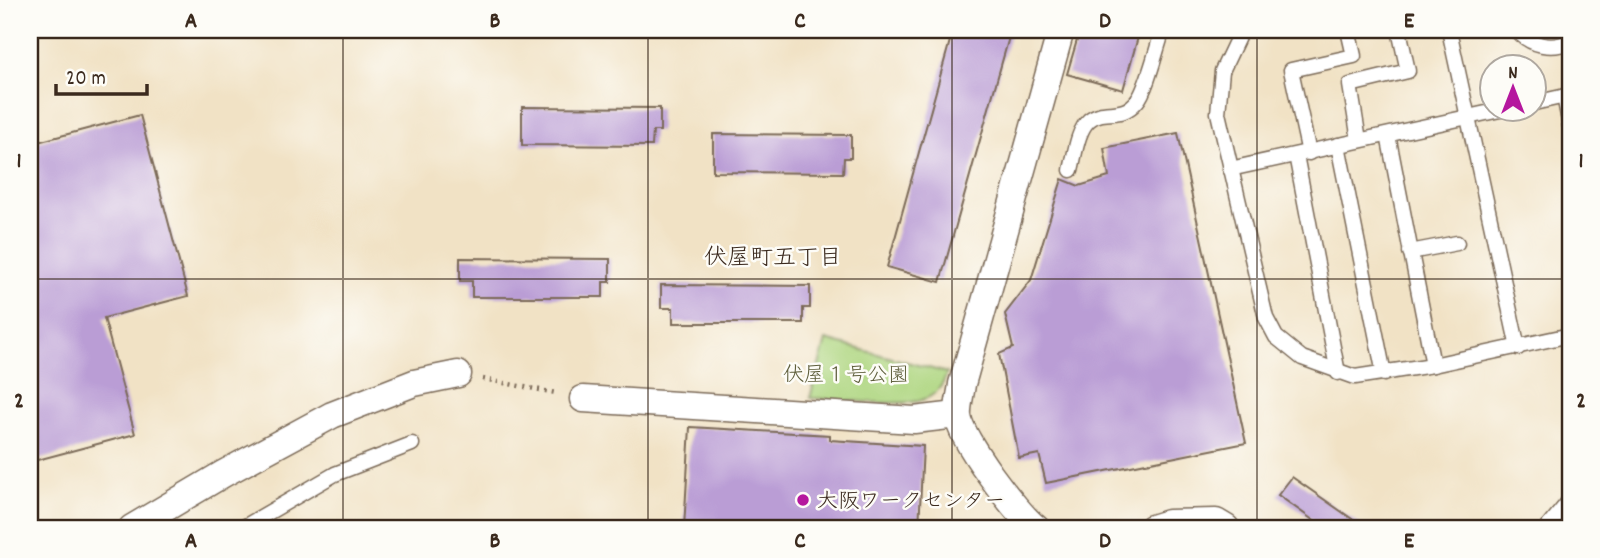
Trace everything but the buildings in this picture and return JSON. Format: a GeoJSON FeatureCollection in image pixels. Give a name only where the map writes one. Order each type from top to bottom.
{"type":"FeatureCollection","features":[{"type":"Feature","properties":{"kind":"street"},"geometry":{"type":"LineString","coordinates":[[1035,528],[1015,508],[962,434],[957,415],[962,384],[1060,30]]}},
{"type":"Feature","properties":{"kind":"street"},"geometry":{"type":"LineString","coordinates":[[132,528],[223,474],[332,415],[414,383],[458,374]]}},
{"type":"Feature","properties":{"kind":"street"},"geometry":{"type":"LineString","coordinates":[[583,399],[914,420],[957,415]]}},
{"type":"Feature","properties":{"kind":"street"},"geometry":{"type":"LineString","coordinates":[[1153,528],[1168,523],[1216,522],[1226,528]]}},
{"type":"Feature","properties":{"kind":"lane"},"geometry":{"type":"LineString","coordinates":[[1071,170],[1079,136],[1087,121],[1096,115],[1125,112],[1139,99],[1163,30]]}},
{"type":"Feature","properties":{"kind":"lane"},"geometry":{"type":"LineString","coordinates":[[1244,30],[1222,71],[1218,113],[1266,318],[1276,337],[1302,358],[1355,377],[1433,365],[1570,335]]}},
{"type":"Feature","properties":{"kind":"lane"},"geometry":{"type":"LineString","coordinates":[[1338,373],[1291,70],[1353,56],[1348,30]]}},
{"type":"Feature","properties":{"kind":"lane"},"geometry":{"type":"LineString","coordinates":[[1359,140],[1350,85],[1408,71],[1399,30]]}},
{"type":"Feature","properties":{"kind":"lane"},"geometry":{"type":"LineString","coordinates":[[1449,30],[1518,348]]}},
{"type":"Feature","properties":{"kind":"lane"},"geometry":{"type":"LineString","coordinates":[[1517,30],[1523,37],[1535,43],[1560,46],[1570,41]]}},
{"type":"Feature","properties":{"kind":"lane"},"geometry":{"type":"LineString","coordinates":[[1548,100],[1567,96],[1570,127]]}},
{"type":"Feature","properties":{"kind":"lane"},"geometry":{"type":"LineString","coordinates":[[1230,169],[1478,115]]}},
{"type":"Feature","properties":{"kind":"lane"},"geometry":{"type":"LineString","coordinates":[[1388,135],[1433,365]]}},
{"type":"Feature","properties":{"kind":"lane"},"geometry":{"type":"LineString","coordinates":[[1338,145],[1384,373]]}},
{"type":"Feature","properties":{"kind":"lane"},"geometry":{"type":"LineString","coordinates":[[1410,252],[1457,243]]}},
{"type":"Feature","properties":{"kind":"lane"},"geometry":{"type":"LineString","coordinates":[[242,528],[335,474],[412,444]]}},
{"type":"Feature","properties":{"kind":"lane"},"geometry":{"type":"LineString","coordinates":[[1547,528],[1570,500]]}},
{"type":"Feature","properties":{"kind":"path"},"geometry":{"type":"LineString","coordinates":[[458,374],[583,399]]}},
{"type":"Feature","properties":{"kind":"green space","name":"伏屋１号公園"},"geometry":{"type":"Polygon","coordinates":[[[826,340],[947,373],[935,393],[912,402],[810,398],[826,340]]]}},
{"type":"Feature","properties":{"kind":"place","name":"大阪ワークセンター"},"geometry":{"type":"Point","coordinates":[803,500]}},
{"type":"Feature","properties":{"kind":"district","name":"伏屋町五丁目"},"geometry":{"type":"Point","coordinates":[773,256]}}]}
